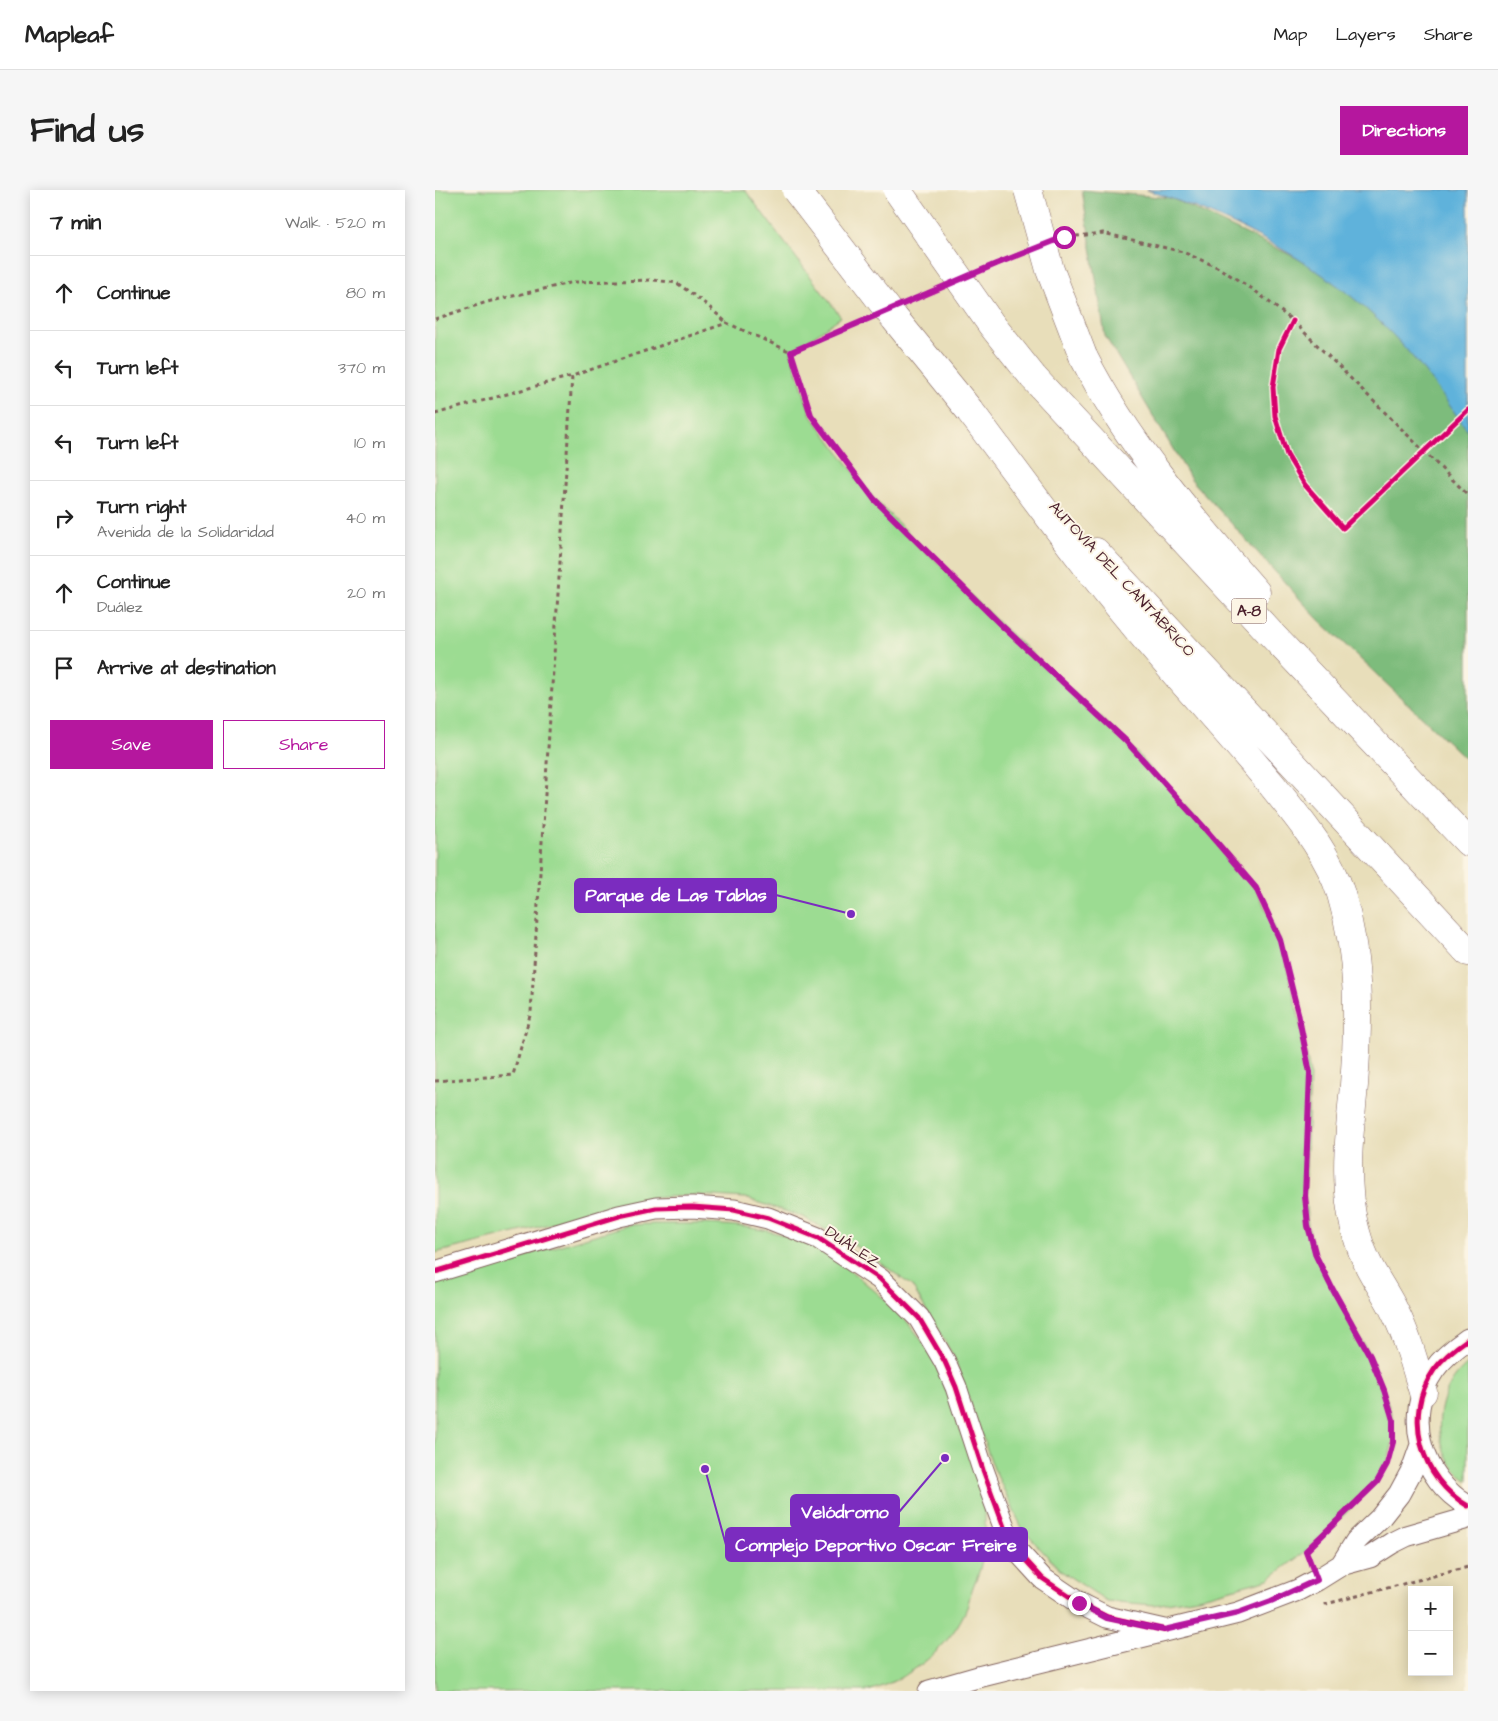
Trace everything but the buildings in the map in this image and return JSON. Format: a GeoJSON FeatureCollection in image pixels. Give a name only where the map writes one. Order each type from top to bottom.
{"type":"FeatureCollection","features":[{"type":"Feature","properties":{"kind":"highway","name":"AUTOVÍA DEL CANTÁBRICO"},"geometry":{"type":"LineString","coordinates":[[796,190],[895,319],[970,411],[1083,538],[1468,952]]}},
{"type":"Feature","properties":{"kind":"highway","name":"A-8"},"geometry":{"type":"LineString","coordinates":[[897,190],[985,316],[1033,377],[1251,613],[1468,842]]}},
{"type":"Feature","properties":{"kind":"highway"},"geometry":{"type":"LineString","coordinates":[[1028,190],[1050,270],[1083,356],[1123,425],[1225,557],[1468,833]]}},
{"type":"Feature","properties":{"kind":"highway"},"geometry":{"type":"LineString","coordinates":[[970,411],[1139,632],[1232,737],[1311,834],[1328,862],[1340,892],[1349,924],[1358,990],[1348,1164],[1352,1215],[1362,1251],[1405,1333],[1423,1392]]}},
{"type":"Feature","properties":{"kind":"street","name":"DUÁLEZ"},"geometry":{"type":"LineString","coordinates":[[435,1272],[619,1216],[656,1208],[693,1207],[734,1210],[768,1218],[818,1238],[879,1279],[919,1318],[945,1362],[956,1387],[983,1470],[1010,1543],[1041,1578],[1079,1603],[1107,1618],[1164,1630]]}},
{"type":"Feature","properties":{"kind":"street"},"geometry":{"type":"LineString","coordinates":[[1468,1339],[1449,1353],[1433,1371],[1423,1392],[1418,1427],[1427,1463],[1437,1480],[1451,1494],[1468,1506]]}},
{"type":"Feature","properties":{"kind":"street"},"geometry":{"type":"LineString","coordinates":[[1341,1565],[1356,1541],[1380,1518],[1399,1494],[1412,1470],[1421,1445]]}},
{"type":"Feature","properties":{"kind":"street"},"geometry":{"type":"LineString","coordinates":[[929,1691],[1164,1630],[1238,1613],[1271,1601],[1317,1580],[1341,1565],[1369,1557],[1406,1536],[1468,1518]]}},
{"type":"Feature","properties":{"kind":"path"},"geometry":{"type":"LineString","coordinates":[[1064,237],[1103,233],[1183,252],[1217,267],[1254,290],[1293,321],[1468,495]]}},
{"type":"Feature","properties":{"kind":"path"},"geometry":{"type":"LineString","coordinates":[[978,271],[1022,254]]}},
{"type":"Feature","properties":{"kind":"path"},"geometry":{"type":"LineString","coordinates":[[435,319],[487,302],[574,282],[653,280],[677,283],[707,305],[727,323],[791,352],[871,318]]}},
{"type":"Feature","properties":{"kind":"path"},"geometry":{"type":"LineString","coordinates":[[907,302],[942,287]]}},
{"type":"Feature","properties":{"kind":"path"},"geometry":{"type":"LineString","coordinates":[[1293,321],[1279,349],[1273,387],[1275,416],[1280,437],[1287,455],[1305,485],[1343,528],[1468,410]]}},
{"type":"Feature","properties":{"kind":"path"},"geometry":{"type":"LineString","coordinates":[[435,414],[572,376],[727,323]]}},
{"type":"Feature","properties":{"kind":"path"},"geometry":{"type":"LineString","coordinates":[[791,352],[811,415],[874,499],[1000,624],[1125,740],[1256,888],[1280,940],[1310,1073],[1305,1196],[1308,1226],[1316,1256],[1370,1356],[1384,1390],[1393,1420],[1393,1442],[1387,1464]]}},
{"type":"Feature","properties":{"kind":"path"},"geometry":{"type":"LineString","coordinates":[[435,1081],[513,1075],[531,1012],[572,376]]}},
{"type":"Feature","properties":{"kind":"path"},"geometry":{"type":"LineString","coordinates":[[1377,1482],[1306,1551],[1326,1604],[1468,1567]]}},
{"type":"Feature","properties":{"kind":"green space"},"geometry":{"type":"Polygon","coordinates":[[[435,190],[745,190],[841,317],[791,352],[811,415],[874,499],[1000,624],[1125,740],[1256,888],[1280,940],[1310,1073],[1305,1196],[1308,1226],[1316,1256],[1332,1289],[1370,1356],[1384,1390],[1393,1420],[1393,1442],[1387,1464],[1377,1482],[1306,1551],[1269,1579],[1198,1598],[1154,1605],[1107,1601],[1061,1571],[1023,1530],[994,1469],[954,1357],[912,1286],[866,1252],[803,1217],[745,1198],[697,1195],[653,1198],[435,1253],[435,190]]]}},
{"type":"Feature","properties":{"kind":"green space"},"geometry":{"type":"Polygon","coordinates":[[[1082,190],[1171,198],[1303,261],[1457,367],[1468,382],[1468,761],[1317,618],[1191,479],[1105,336],[1082,190]]]}},
{"type":"Feature","properties":{"kind":"green space"},"geometry":{"type":"Polygon","coordinates":[[[713,1224],[754,1228],[774,1232],[814,1247],[840,1263],[892,1306],[911,1326],[930,1354],[945,1386],[982,1490],[985,1510],[985,1540],[980,1569],[961,1620],[940,1648],[914,1670],[884,1686],[868,1691],[435,1691],[435,1282],[629,1225],[713,1224]]]}},
{"type":"Feature","properties":{"kind":"green space"},"geometry":{"type":"Polygon","coordinates":[[[1468,1364],[1468,1481],[1455,1469],[1446,1455],[1439,1423],[1447,1390],[1456,1376],[1468,1364]]]}},
{"type":"Feature","properties":{"kind":"water"},"geometry":{"type":"Polygon","coordinates":[[[1147,190],[1468,190],[1468,431],[1403,346],[1367,310],[1339,287],[1310,266],[1247,231],[1214,215],[1147,190]]]}},
{"type":"Feature","properties":{"kind":"cycle path"},"geometry":{"type":"LineString","coordinates":[[1293,321],[1279,349],[1273,387],[1275,416],[1287,455],[1305,485],[1343,528],[1468,410]]}},
{"type":"Feature","properties":{"kind":"cycle path"},"geometry":{"type":"LineString","coordinates":[[435,1272],[619,1216],[656,1208],[692,1207],[734,1210],[768,1218],[818,1238],[880,1279],[919,1318],[945,1362],[956,1387],[983,1470],[1010,1543],[1042,1578],[1079,1603],[1107,1617],[1164,1630]]}},
{"type":"Feature","properties":{"kind":"cycle path"},"geometry":{"type":"LineString","coordinates":[[1468,1339],[1449,1353],[1434,1370],[1424,1388],[1419,1407],[1418,1426],[1421,1445],[1428,1463],[1438,1480],[1468,1506]]}},
{"type":"Feature","properties":{"kind":"place","name":"Parque de Las Tablas"},"geometry":{"type":"Point","coordinates":[851,914]}},
{"type":"Feature","properties":{"kind":"place","name":"Velódromo"},"geometry":{"type":"Point","coordinates":[945,1458]}},
{"type":"Feature","properties":{"kind":"place","name":"Complejo Deportivo Oscar Freire"},"geometry":{"type":"Point","coordinates":[705,1469]}},
{"type":"Feature","properties":{"kind":"route"},"geometry":{"type":"LineString","coordinates":[[1064,237],[996,264],[791,352],[811,415],[874,499],[1000,624],[1125,740],[1256,888],[1280,940],[1310,1073],[1305,1196],[1308,1226],[1316,1256],[1370,1356],[1384,1390],[1393,1420],[1393,1442],[1387,1464],[1377,1482],[1306,1551],[1317,1580],[1298,1590],[1238,1613],[1164,1630],[1107,1618],[1079,1603]]}}]}
